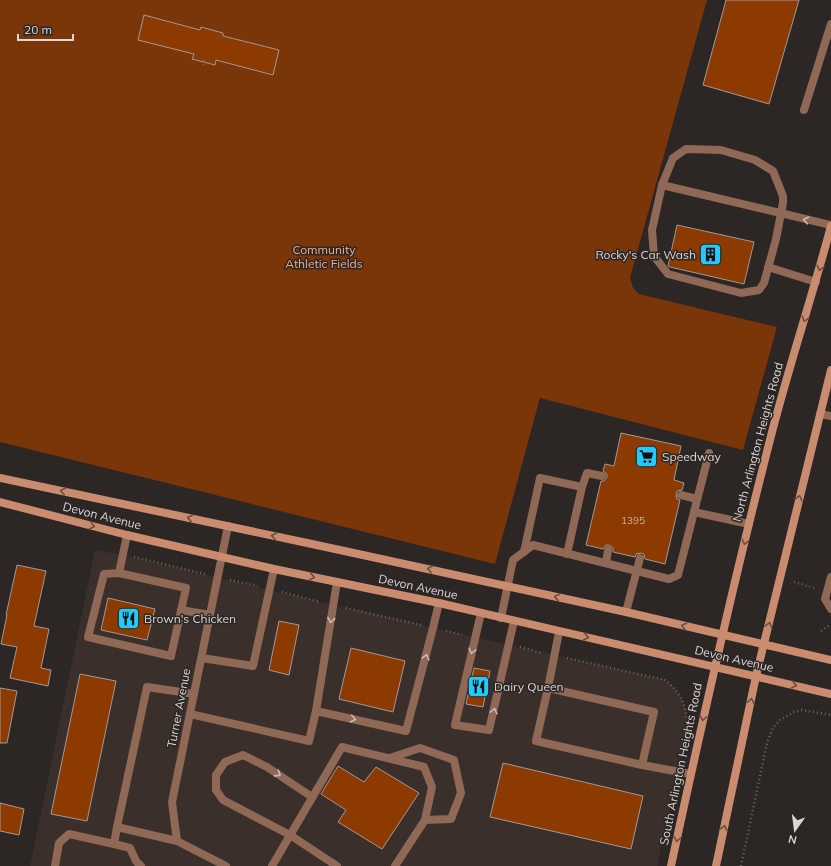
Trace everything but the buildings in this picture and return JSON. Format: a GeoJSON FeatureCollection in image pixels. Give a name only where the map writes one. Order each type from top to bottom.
{"type":"FeatureCollection","features":[{"type":"Feature","properties":{"kind":"main road","name":"North Arlington Heights Road"},"geometry":{"type":"LineString","coordinates":[[714,666],[771,436],[831,226]]}},
{"type":"Feature","properties":{"kind":"main road"},"geometry":{"type":"LineString","coordinates":[[716,866],[756,676],[831,370]]}},
{"type":"Feature","properties":{"kind":"main road","name":"Devon Avenue"},"geometry":{"type":"LineString","coordinates":[[0,478],[626,612],[831,660]]}},
{"type":"Feature","properties":{"kind":"main road","name":"Devon Avenue"},"geometry":{"type":"LineString","coordinates":[[0,502],[127,535],[222,557],[481,613],[831,694]]}},
{"type":"Feature","properties":{"kind":"main road","name":"South Arlington Heights Road"},"geometry":{"type":"LineString","coordinates":[[671,866],[714,666]]}},
{"type":"Feature","properties":{"kind":"street"},"geometry":{"type":"LineString","coordinates":[[804,110],[831,24]]}},
{"type":"Feature","properties":{"kind":"street"},"geometry":{"type":"LineString","coordinates":[[686,149],[721,150],[755,160],[773,171],[783,196],[780,214],[776,239],[764,283],[759,290],[741,293],[668,274],[654,256],[652,230],[662,185],[673,158],[686,149]]}},
{"type":"Feature","properties":{"kind":"street"},"geometry":{"type":"LineString","coordinates":[[662,185],[831,226]]}},
{"type":"Feature","properties":{"kind":"street"},"geometry":{"type":"LineString","coordinates":[[768,267],[816,282]]}},
{"type":"Feature","properties":{"kind":"street"},"geometry":{"type":"LineString","coordinates":[[820,414],[831,416]]}},
{"type":"Feature","properties":{"kind":"street"},"geometry":{"type":"LineString","coordinates":[[501,618],[513,560],[533,545],[669,579],[678,576],[709,453]]}},
{"type":"Feature","properties":{"kind":"street"},"geometry":{"type":"LineString","coordinates":[[567,554],[582,487],[587,473],[602,476]]}},
{"type":"Feature","properties":{"kind":"street"},"geometry":{"type":"LineString","coordinates":[[524,552],[540,478],[582,487]]}},
{"type":"Feature","properties":{"kind":"street"},"geometry":{"type":"LineString","coordinates":[[681,495],[697,499]]}},
{"type":"Feature","properties":{"kind":"street"},"geometry":{"type":"LineString","coordinates":[[694,512],[749,524]]}},
{"type":"Feature","properties":{"kind":"street","name":"Turner Avenue"},"geometry":{"type":"LineString","coordinates":[[177,841],[172,802],[228,526]]}},
{"type":"Feature","properties":{"kind":"street"},"geometry":{"type":"LineString","coordinates":[[119,573],[127,535]]}},
{"type":"Feature","properties":{"kind":"street"},"geometry":{"type":"LineString","coordinates":[[606,563],[608,550]]}},
{"type":"Feature","properties":{"kind":"street"},"geometry":{"type":"LineString","coordinates":[[626,612],[640,558]]}},
{"type":"Feature","properties":{"kind":"street"},"geometry":{"type":"LineString","coordinates":[[202,658],[253,666],[274,569]]}},
{"type":"Feature","properties":{"kind":"street"},"geometry":{"type":"LineString","coordinates":[[119,573],[186,588],[171,656],[88,637],[104,574],[119,573]]}},
{"type":"Feature","properties":{"kind":"street"},"geometry":{"type":"LineString","coordinates":[[831,577],[825,599],[831,608]]}},
{"type":"Feature","properties":{"kind":"street"},"geometry":{"type":"LineString","coordinates":[[190,714],[309,741],[316,711],[337,582]]}},
{"type":"Feature","properties":{"kind":"street"},"geometry":{"type":"LineString","coordinates":[[316,711],[406,730],[438,604]]}},
{"type":"Feature","properties":{"kind":"street"},"geometry":{"type":"LineString","coordinates":[[181,610],[210,615]]}},
{"type":"Feature","properties":{"kind":"street"},"geometry":{"type":"LineString","coordinates":[[481,613],[455,725],[489,730],[514,621]]}},
{"type":"Feature","properties":{"kind":"street"},"geometry":{"type":"LineString","coordinates":[[559,632],[536,740],[642,765],[691,774]]}},
{"type":"Feature","properties":{"kind":"street"},"geometry":{"type":"LineString","coordinates":[[114,844],[147,687],[194,694]]}},
{"type":"Feature","properties":{"kind":"street"},"geometry":{"type":"LineString","coordinates":[[548,688],[654,712],[642,765]]}},
{"type":"Feature","properties":{"kind":"street"},"geometry":{"type":"LineString","coordinates":[[272,866],[342,747],[424,767],[432,787],[425,820],[395,866]]}},
{"type":"Feature","properties":{"kind":"street"},"geometry":{"type":"LineString","coordinates":[[389,758],[420,748],[454,760],[460,793],[451,819],[425,820]]}},
{"type":"Feature","properties":{"kind":"street"},"geometry":{"type":"LineString","coordinates":[[312,797],[267,767],[243,755],[225,762],[216,775],[216,790],[223,800],[290,835],[337,866]]}},
{"type":"Feature","properties":{"kind":"street"},"geometry":{"type":"LineString","coordinates":[[117,827],[177,841],[226,866]]}},
{"type":"Feature","properties":{"kind":"street"},"geometry":{"type":"LineString","coordinates":[[55,866],[59,843],[69,834],[130,848],[136,861],[141,866]]}},
{"type":"Feature","properties":{"kind":"path"},"geometry":{"type":"LineString","coordinates":[[203,65],[205,59]]}},
{"type":"Feature","properties":{"kind":"path"},"geometry":{"type":"LineString","coordinates":[[794,582],[814,588]]}},
{"type":"Feature","properties":{"kind":"path"},"geometry":{"type":"LineString","coordinates":[[821,630],[831,624]]}},
{"type":"Feature","properties":{"kind":"path"},"geometry":{"type":"LineString","coordinates":[[741,866],[767,743],[773,728],[780,720],[802,708],[831,715]]}},
{"type":"Feature","properties":{"kind":"path"},"geometry":{"type":"LineString","coordinates":[[769,726],[773,728]]}},
{"type":"Feature","properties":{"kind":"shaded area"},"geometry":{"type":"Polygon","coordinates":[[[95,550],[123,555],[333,605],[665,680],[674,687],[682,698],[686,710],[687,725],[657,866],[30,866],[95,550]]]}},
{"type":"Feature","properties":{"kind":"green space","name":"Community Athletic Fields"},"geometry":{"type":"Polygon","coordinates":[[[0,0],[707,0],[630,278],[633,288],[639,294],[777,327],[743,450],[540,398],[495,564],[0,442],[0,0]]]}},
{"type":"Feature","properties":{"kind":"place","name":"Rocky's Car Wash"},"geometry":{"type":"Point","coordinates":[711,255]}},
{"type":"Feature","properties":{"kind":"place","name":"Speedway"},"geometry":{"type":"Point","coordinates":[647,457]}},
{"type":"Feature","properties":{"kind":"place","name":"Brown's Chicken"},"geometry":{"type":"Point","coordinates":[128,619]}},
{"type":"Feature","properties":{"kind":"place","name":"Dairy Queen"},"geometry":{"type":"Point","coordinates":[478,687]}}]}
